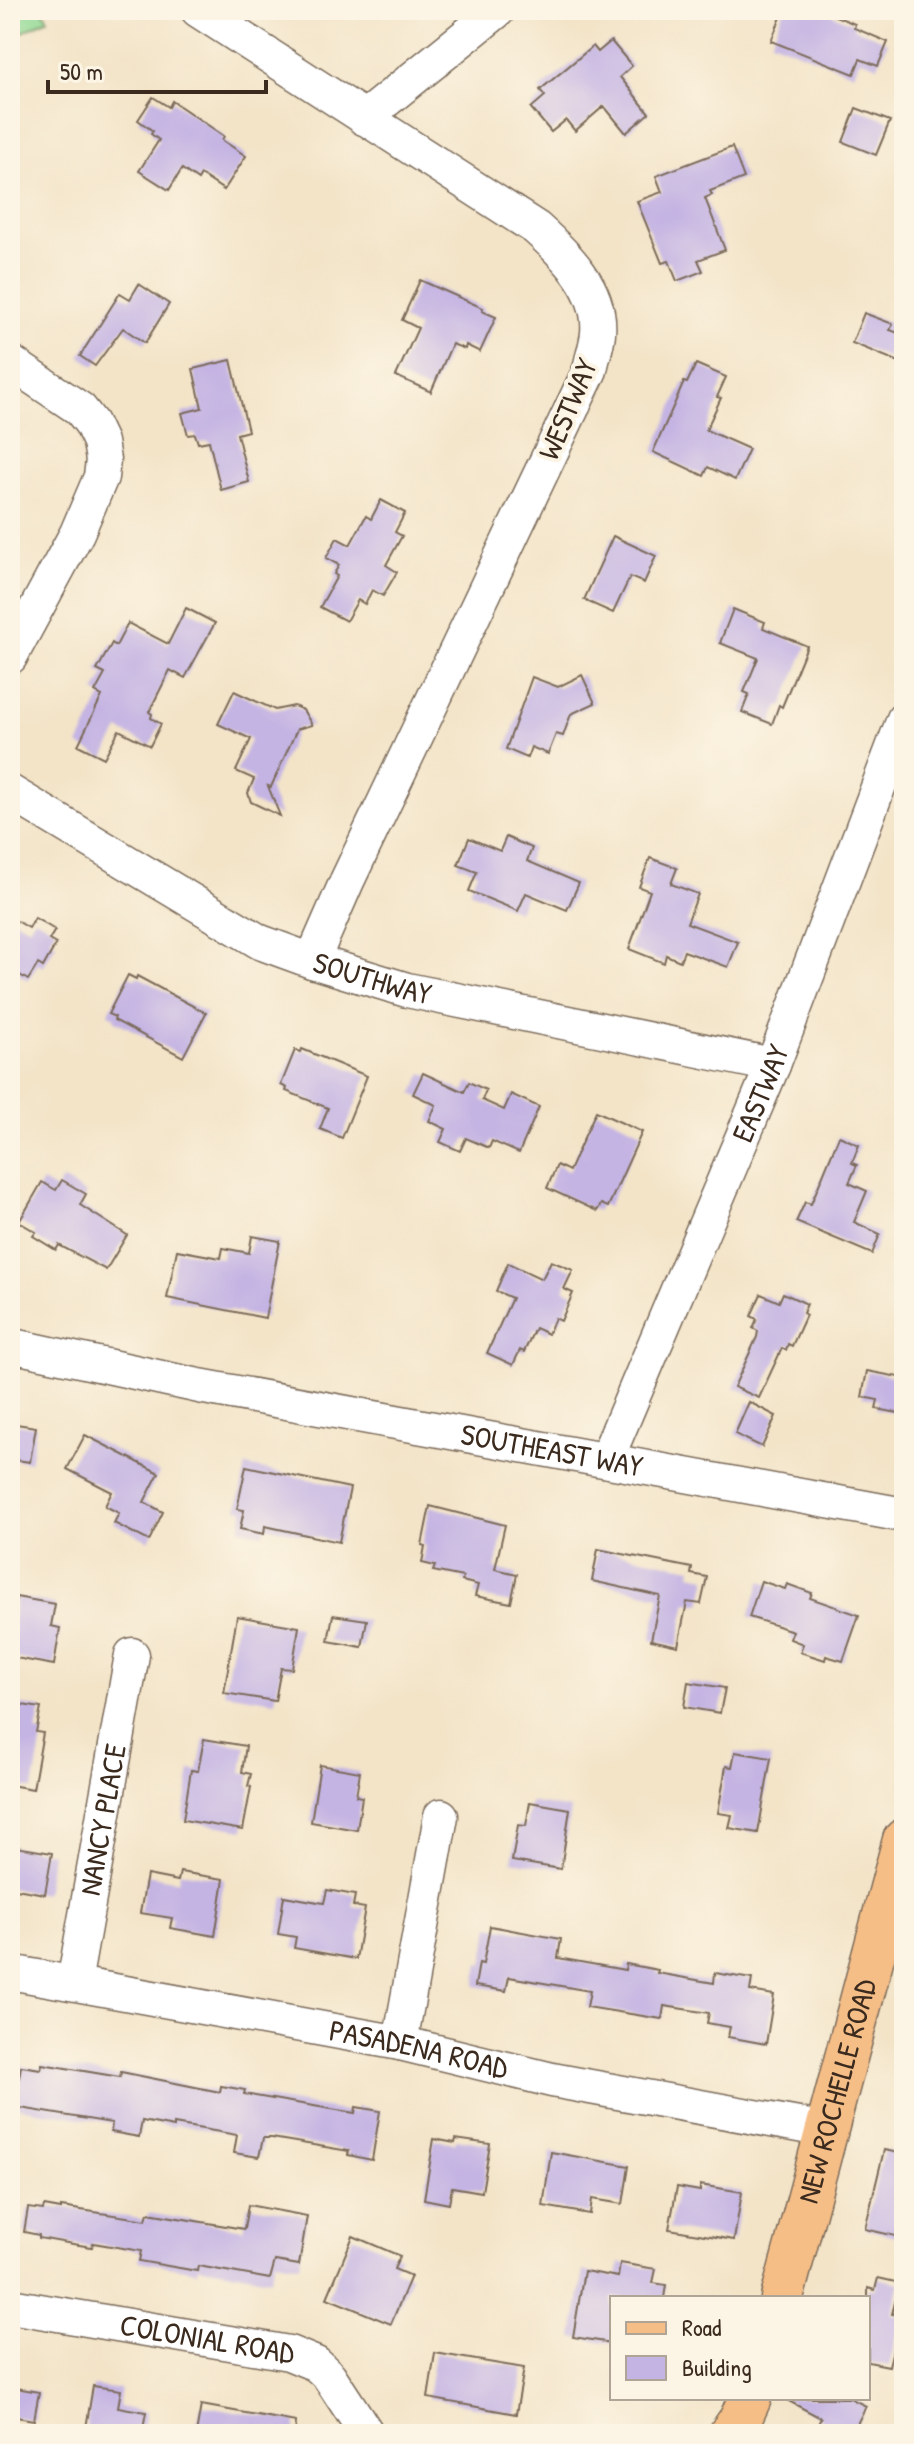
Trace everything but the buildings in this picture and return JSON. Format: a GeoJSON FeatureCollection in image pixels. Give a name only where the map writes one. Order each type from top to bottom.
{"type":"FeatureCollection","features":[{"type":"Feature","properties":{"kind":"main road","name":"NEW ROCHELLE ROAD"},"geometry":{"type":"LineString","coordinates":[[783,2296],[904,1840]]}},
{"type":"Feature","properties":{"kind":"main road"},"geometry":{"type":"LineString","coordinates":[[730,2434],[749,2400]]}},
{"type":"Feature","properties":{"kind":"street","name":"WESTWAY"},"geometry":{"type":"LineString","coordinates":[[198,10],[536,228],[579,272],[596,310],[598,331],[590,370],[312,961]]}},
{"type":"Feature","properties":{"kind":"street"},"geometry":{"type":"LineString","coordinates":[[364,118],[498,10]]}},
{"type":"Feature","properties":{"kind":"street"},"geometry":{"type":"LineString","coordinates":[[10,362],[80,409],[100,442],[103,460],[101,477],[77,533],[10,657]]}},
{"type":"Feature","properties":{"kind":"street","name":"EASTWAY"},"geometry":{"type":"LineString","coordinates":[[606,1460],[773,1065],[904,719]]}},
{"type":"Feature","properties":{"kind":"street","name":"SOUTHWAY"},"geometry":{"type":"LineString","coordinates":[[10,792],[260,942],[312,961],[407,990],[773,1065]]}},
{"type":"Feature","properties":{"kind":"street","name":"SOUTHEAST WAY"},"geometry":{"type":"LineString","coordinates":[[10,1345],[199,1386],[904,1515]]}},
{"type":"Feature","properties":{"kind":"street","name":"NANCY PLACE"},"geometry":{"type":"LineString","coordinates":[[74,1983],[132,1655]]}},
{"type":"Feature","properties":{"kind":"street"},"geometry":{"type":"LineString","coordinates":[[400,2043],[441,1816]]}},
{"type":"Feature","properties":{"kind":"street","name":"PASADENA ROAD"},"geometry":{"type":"LineString","coordinates":[[10,1972],[400,2043],[552,2080],[826,2130]]}},
{"type":"Feature","properties":{"kind":"street","name":"COLONIAL ROAD"},"geometry":{"type":"LineString","coordinates":[[10,2306],[289,2353],[316,2364],[329,2376],[367,2434]]}},
{"type":"Feature","properties":{"kind":"green space"},"geometry":{"type":"Polygon","coordinates":[[[10,10],[43,10],[48,19],[10,39],[10,10]]]}}]}
